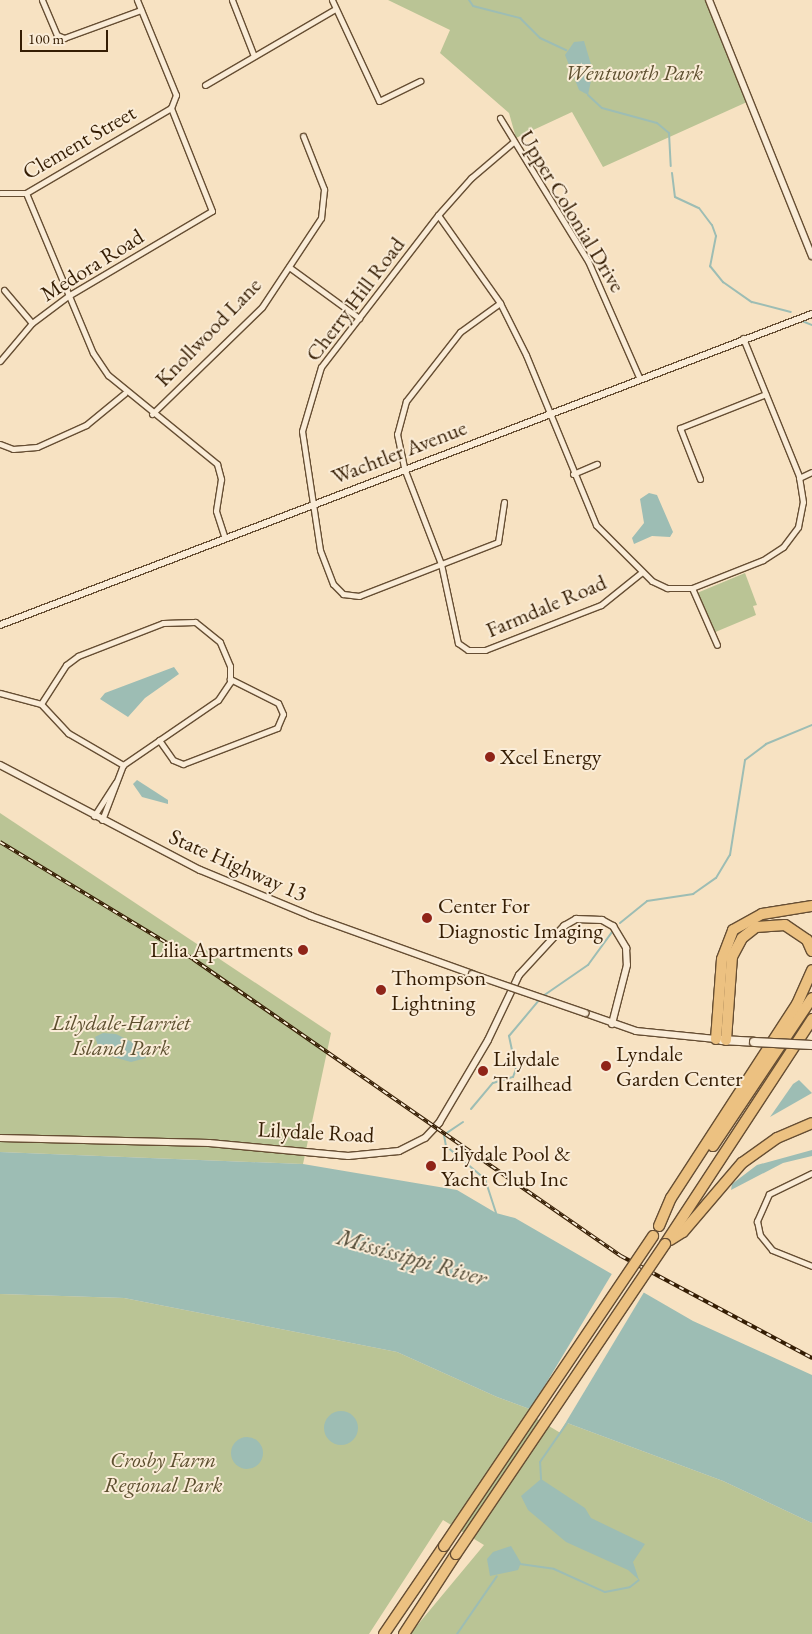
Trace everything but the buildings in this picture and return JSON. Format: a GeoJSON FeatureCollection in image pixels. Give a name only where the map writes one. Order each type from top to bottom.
{"type":"FeatureCollection","features":[{"type":"Feature","properties":{"kind":"highway"},"geometry":{"type":"LineString","coordinates":[[721,1040],[722,959],[733,930],[762,914],[812,906]]}},
{"type":"Feature","properties":{"kind":"highway"},"geometry":{"type":"LineString","coordinates":[[721,1040],[732,957],[742,938],[766,924],[785,925],[807,940],[812,951]]}},
{"type":"Feature","properties":{"kind":"highway"},"geometry":{"type":"LineString","coordinates":[[659,1226],[671,1198],[797,1004],[812,970]]}},
{"type":"Feature","properties":{"kind":"highway"},"geometry":{"type":"LineString","coordinates":[[384,1634],[812,998]]}},
{"type":"Feature","properties":{"kind":"highway"},"geometry":{"type":"LineString","coordinates":[[404,1634],[665,1244],[812,1019]]}},
{"type":"Feature","properties":{"kind":"highway"},"geometry":{"type":"LineString","coordinates":[[665,1244],[683,1232],[742,1163],[777,1138],[812,1123]]}},
{"type":"Feature","properties":{"kind":"main road"},"geometry":{"type":"LineString","coordinates":[[721,1040],[812,1045]]}},
{"type":"Feature","properties":{"kind":"street"},"geometry":{"type":"LineString","coordinates":[[42,0],[57,35],[64,38],[141,10]]}},
{"type":"Feature","properties":{"kind":"street"},"geometry":{"type":"LineString","coordinates":[[137,0],[176,95],[171,108]]}},
{"type":"Feature","properties":{"kind":"street"},"geometry":{"type":"LineString","coordinates":[[232,0],[254,56]]}},
{"type":"Feature","properties":{"kind":"street"},"geometry":{"type":"LineString","coordinates":[[332,0],[379,101],[420,81]]}},
{"type":"Feature","properties":{"kind":"street"},"geometry":{"type":"LineString","coordinates":[[708,0],[812,256]]}},
{"type":"Feature","properties":{"kind":"street"},"geometry":{"type":"LineString","coordinates":[[205,84],[336,9]]}},
{"type":"Feature","properties":{"kind":"street","name":"Clement Street"},"geometry":{"type":"LineString","coordinates":[[0,193],[26,193],[171,108]]}},
{"type":"Feature","properties":{"kind":"street","name":"Medora Road"},"geometry":{"type":"LineString","coordinates":[[0,361],[32,322],[68,296],[212,212],[171,108]]}},
{"type":"Feature","properties":{"kind":"street","name":"Upper Colonial Drive"},"geometry":{"type":"LineString","coordinates":[[500,118],[512,143],[588,261],[639,377]]}},
{"type":"Feature","properties":{"kind":"street","name":"Knollwood Lane"},"geometry":{"type":"LineString","coordinates":[[152,414],[262,306],[289,267],[324,209],[324,189],[303,136]]}},
{"type":"Feature","properties":{"kind":"street","name":"Cherry Hill Road"},"geometry":{"type":"LineString","coordinates":[[504,502],[498,542],[359,596],[343,594],[333,584],[320,550],[314,503],[302,454],[305,408],[321,367],[438,215],[471,178],[512,143]]}},
{"type":"Feature","properties":{"kind":"street"},"geometry":{"type":"LineString","coordinates":[[26,193],[93,353],[125,393],[216,464],[221,479],[216,511],[225,538]]}},
{"type":"Feature","properties":{"kind":"street"},"geometry":{"type":"LineString","coordinates":[[438,215],[474,260],[500,303],[549,412],[596,526],[642,572],[667,588],[692,588],[784,547],[798,527],[804,502],[799,478],[743,337]]}},
{"type":"Feature","properties":{"kind":"street"},"geometry":{"type":"LineString","coordinates":[[289,267],[359,318]]}},
{"type":"Feature","properties":{"kind":"street"},"geometry":{"type":"LineString","coordinates":[[4,290],[32,322]]}},
{"type":"Feature","properties":{"kind":"street","name":"Farmdale Road"},"geometry":{"type":"LineString","coordinates":[[500,303],[460,332],[406,401],[397,434],[404,468],[441,564],[452,631],[468,650],[485,650],[601,605],[642,572]]}},
{"type":"Feature","properties":{"kind":"street","name":"Wachtler Avenue"},"geometry":{"type":"LineString","coordinates":[[0,625],[743,337],[812,314]]}},
{"type":"Feature","properties":{"kind":"street","name":"Knollwood Lane"},"geometry":{"type":"LineString","coordinates":[[0,444],[13,449],[37,447],[86,425],[125,393]]}},
{"type":"Feature","properties":{"kind":"street"},"geometry":{"type":"LineString","coordinates":[[700,479],[680,428],[766,394]]}},
{"type":"Feature","properties":{"kind":"street"},"geometry":{"type":"LineString","coordinates":[[573,474],[597,464]]}},
{"type":"Feature","properties":{"kind":"street"},"geometry":{"type":"LineString","coordinates":[[799,478],[812,472]]}},
{"type":"Feature","properties":{"kind":"street"},"geometry":{"type":"LineString","coordinates":[[692,588],[717,645]]}},
{"type":"Feature","properties":{"kind":"street"},"geometry":{"type":"LineString","coordinates":[[41,704],[66,665],[78,656],[175,620],[196,622],[220,642],[230,666],[230,679],[218,700],[123,765],[116,782],[94,816]]}},
{"type":"Feature","properties":{"kind":"street"},"geometry":{"type":"LineString","coordinates":[[159,740],[173,760],[183,764],[277,728],[283,714],[278,703],[230,679]]}},
{"type":"Feature","properties":{"kind":"street"},"geometry":{"type":"LineString","coordinates":[[0,693],[41,704],[68,733],[123,765]]}},
{"type":"Feature","properties":{"kind":"street","name":"State Highway 13"},"geometry":{"type":"LineString","coordinates":[[0,766],[94,816],[253,893],[612,1024],[663,1035],[721,1040]]}},
{"type":"Feature","properties":{"kind":"street"},"geometry":{"type":"LineString","coordinates":[[102,820],[116,792],[116,782]]}},
{"type":"Feature","properties":{"kind":"street","name":"Lilydale Road"},"geometry":{"type":"LineString","coordinates":[[0,1138],[209,1143],[291,1150],[380,1154],[425,1138],[461,1088],[519,975],[564,926],[576,919],[602,920],[613,926],[626,948],[627,965],[612,1024]]}},
{"type":"Feature","properties":{"kind":"street"},"geometry":{"type":"LineString","coordinates":[[812,1173],[769,1194],[757,1221],[760,1235],[772,1250],[812,1266]]}},
{"type":"Feature","properties":{"kind":"green space","name":"Wentworth Park"},"geometry":{"type":"Polygon","coordinates":[[[388,0],[706,0],[747,102],[603,167],[572,112],[516,138],[509,113],[440,53],[450,30],[388,0]]]}},
{"type":"Feature","properties":{"kind":"green space"},"geometry":{"type":"Polygon","coordinates":[[[745,573],[757,605],[753,606],[756,615],[713,633],[697,593],[745,573]]]}},
{"type":"Feature","properties":{"kind":"green space","name":"Lilydale-Harriet Island Park"},"geometry":{"type":"Polygon","coordinates":[[[0,813],[331,1033],[303,1164],[0,1152],[0,813]]]}},
{"type":"Feature","properties":{"kind":"green space","name":"Crosby Farm Regional Park"},"geometry":{"type":"Polygon","coordinates":[[[0,1294],[124,1298],[397,1352],[497,1397],[723,1481],[812,1523],[812,1634],[410,1634],[484,1545],[443,1520],[369,1634],[0,1634],[0,1294]]]}},
{"type":"Feature","properties":{"kind":"water"},"geometry":{"type":"Polygon","coordinates":[[[584,41],[593,71],[588,95],[579,90],[565,55],[574,42],[584,41]]]}},
{"type":"Feature","properties":{"kind":"water"},"geometry":{"type":"Polygon","coordinates":[[[649,493],[657,495],[673,532],[670,537],[652,536],[634,544],[632,538],[644,523],[640,499],[649,493]]]}},
{"type":"Feature","properties":{"kind":"water"},"geometry":{"type":"Polygon","coordinates":[[[174,667],[179,674],[145,698],[128,717],[100,699],[105,693],[174,667]]]}},
{"type":"Feature","properties":{"kind":"water"},"geometry":{"type":"Polygon","coordinates":[[[137,780],[168,800],[168,804],[142,797],[133,784],[137,780]]]}},
{"type":"Feature","properties":{"kind":"water"},"geometry":{"type":"Polygon","coordinates":[[[103,1033],[116,1034],[140,1046],[146,1058],[131,1062],[113,1057],[98,1046],[95,1037],[103,1033]]]}},
{"type":"Feature","properties":{"kind":"water"},"geometry":{"type":"Polygon","coordinates":[[[799,1080],[812,1093],[770,1117],[793,1084],[799,1080]]]}},
{"type":"Feature","properties":{"kind":"water"},"geometry":{"type":"Polygon","coordinates":[[[812,1150],[812,1156],[783,1163],[731,1190],[732,1184],[757,1165],[812,1150]]]}},
{"type":"Feature","properties":{"kind":"water","name":"Mississippi River"},"geometry":{"type":"Polygon","coordinates":[[[0,1152],[303,1164],[457,1190],[496,1213],[515,1218],[693,1321],[812,1375],[812,1523],[723,1481],[497,1397],[397,1352],[124,1298],[0,1294],[0,1152]]]}},
{"type":"Feature","properties":{"kind":"water"},"geometry":{"type":"Polygon","coordinates":[[[341,1411],[348,1412],[353,1416],[357,1421],[357,1435],[353,1440],[348,1444],[341,1445],[334,1444],[329,1440],[325,1435],[324,1428],[325,1421],[329,1416],[334,1412],[341,1411]]]}},
{"type":"Feature","properties":{"kind":"water"},"geometry":{"type":"Polygon","coordinates":[[[247,1437],[259,1441],[263,1453],[259,1465],[247,1469],[235,1465],[231,1453],[235,1441],[247,1437]]]}},
{"type":"Feature","properties":{"kind":"water"},"geometry":{"type":"Polygon","coordinates":[[[541,1479],[585,1508],[591,1518],[645,1544],[633,1562],[639,1580],[628,1570],[566,1542],[528,1510],[521,1496],[541,1479]]]}},
{"type":"Feature","properties":{"kind":"water"},"geometry":{"type":"Polygon","coordinates":[[[511,1546],[521,1563],[518,1570],[490,1576],[487,1559],[493,1552],[511,1546]]]}},
{"type":"Feature","properties":{"kind":"pier"},"geometry":{"type":"Polygon","coordinates":[[[613,1272],[645,1291],[560,1432],[528,1413],[613,1272]]]}},
{"type":"Feature","properties":{"kind":"waterway"},"geometry":{"type":"LineString","coordinates":[[469,0],[473,6],[520,18],[540,38],[566,50]]}},
{"type":"Feature","properties":{"kind":"waterway"},"geometry":{"type":"LineString","coordinates":[[588,95],[602,108],[657,123],[669,133],[671,166]]}},
{"type":"Feature","properties":{"kind":"waterway"},"geometry":{"type":"LineString","coordinates":[[672,173],[675,197],[699,208],[712,225],[716,236],[710,266],[723,282],[752,302],[791,312]]}},
{"type":"Feature","properties":{"kind":"waterway"},"geometry":{"type":"LineString","coordinates":[[802,321],[812,325]]}},
{"type":"Feature","properties":{"kind":"waterway"},"geometry":{"type":"LineString","coordinates":[[620,923],[647,901],[693,894],[716,878],[730,855],[745,760],[766,744],[812,725]]}},
{"type":"Feature","properties":{"kind":"waterway"},"geometry":{"type":"LineString","coordinates":[[543,996],[588,965],[612,932]]}},
{"type":"Feature","properties":{"kind":"waterway"},"geometry":{"type":"LineString","coordinates":[[471,1109],[493,1083],[513,1077],[516,1069],[509,1036],[540,999]]}},
{"type":"Feature","properties":{"kind":"waterway"},"geometry":{"type":"LineString","coordinates":[[463,1122],[444,1135],[446,1146],[485,1179],[496,1213]]}},
{"type":"Feature","properties":{"kind":"waterway"},"geometry":{"type":"LineString","coordinates":[[541,1479],[540,1462],[567,1423]]}},
{"type":"Feature","properties":{"kind":"waterway"},"geometry":{"type":"LineString","coordinates":[[520,1564],[554,1569],[605,1592],[630,1587],[639,1580]]}},
{"type":"Feature","properties":{"kind":"waterway"},"geometry":{"type":"LineString","coordinates":[[457,1634],[497,1576]]}},
{"type":"Feature","properties":{"kind":"railway"},"geometry":{"type":"LineString","coordinates":[[0,842],[193,959],[621,1256],[812,1358]]}},
{"type":"Feature","properties":{"kind":"place","name":"Xcel Energy"},"geometry":{"type":"Point","coordinates":[490,757]}},
{"type":"Feature","properties":{"kind":"place","name":"Center For Diagnostic Imaging"},"geometry":{"type":"Point","coordinates":[427,918]}},
{"type":"Feature","properties":{"kind":"place","name":"Lilia Apartments"},"geometry":{"type":"Point","coordinates":[303,950]}},
{"type":"Feature","properties":{"kind":"place","name":"Thompson Lightning"},"geometry":{"type":"Point","coordinates":[381,990]}},
{"type":"Feature","properties":{"kind":"place","name":"Lyndale Garden Center"},"geometry":{"type":"Point","coordinates":[606,1066]}},
{"type":"Feature","properties":{"kind":"place","name":"Lilydale Trailhead"},"geometry":{"type":"Point","coordinates":[483,1071]}},
{"type":"Feature","properties":{"kind":"place","name":"Lilydale Pool & Yacht Club Inc"},"geometry":{"type":"Point","coordinates":[431,1166]}}]}
